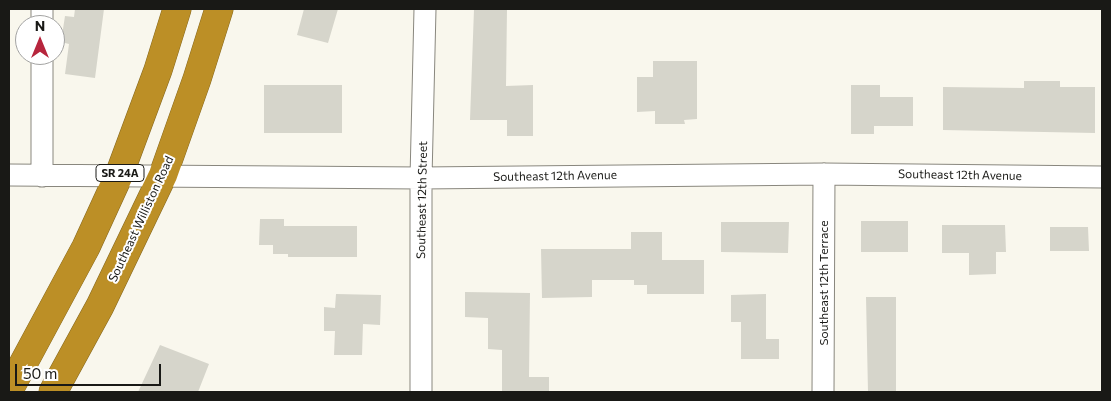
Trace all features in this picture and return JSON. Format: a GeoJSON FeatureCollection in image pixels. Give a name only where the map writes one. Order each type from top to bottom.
{"type":"FeatureCollection","features":[{"type":"Feature","properties":{"kind":"highway","name":"SR 24A"},"geometry":{"type":"LineString","coordinates":[[9,390],[86,247],[119,175],[158,70],[177,9]]}},
{"type":"Feature","properties":{"kind":"highway","name":"Southeast Williston Road"},"geometry":{"type":"LineString","coordinates":[[53,392],[100,306],[163,175],[197,79],[219,9]]}},
{"type":"Feature","properties":{"kind":"street","name":"Southeast 12th Street"},"geometry":{"type":"LineString","coordinates":[[421,392],[425,9]]}},
{"type":"Feature","properties":{"kind":"street"},"geometry":{"type":"LineString","coordinates":[[42,65],[42,176]]}},
{"type":"Feature","properties":{"kind":"street","name":"Southeast 12th Avenue"},"geometry":{"type":"LineString","coordinates":[[9,174],[42,176],[163,175],[422,178],[824,174],[1102,177]]}},
{"type":"Feature","properties":{"kind":"street","name":"Southeast 12th Terrace"},"geometry":{"type":"LineString","coordinates":[[823,392],[824,174]]}},
{"type":"Feature","properties":{"kind":"building"},"geometry":{"type":"Polygon","coordinates":[[[75,9],[104,9],[95,78],[65,74],[69,44],[65,43],[65,16],[74,17],[75,9]]]}},
{"type":"Feature","properties":{"kind":"building"},"geometry":{"type":"Polygon","coordinates":[[[304,9],[338,9],[328,43],[297,35],[304,9]]]}},
{"type":"Feature","properties":{"kind":"building"},"geometry":{"type":"Polygon","coordinates":[[[474,9],[507,9],[506,86],[533,85],[533,136],[507,136],[507,120],[470,120],[474,9]]]}},
{"type":"Feature","properties":{"kind":"building"},"geometry":{"type":"Polygon","coordinates":[[[653,61],[697,61],[697,119],[684,120],[685,124],[655,124],[655,111],[637,112],[637,77],[653,77],[653,61]]]}},
{"type":"Feature","properties":{"kind":"building"},"geometry":{"type":"Polygon","coordinates":[[[1024,81],[1060,81],[1060,87],[1095,87],[1095,133],[943,130],[943,87],[1024,88],[1024,81]]]}},
{"type":"Feature","properties":{"kind":"building"},"geometry":{"type":"Polygon","coordinates":[[[264,85],[342,85],[342,133],[264,133],[264,85]]]}},
{"type":"Feature","properties":{"kind":"building"},"geometry":{"type":"Polygon","coordinates":[[[851,85],[880,85],[880,97],[913,97],[913,126],[874,126],[874,134],[851,134],[851,85]]]}},
{"type":"Feature","properties":{"kind":"building"},"geometry":{"type":"Polygon","coordinates":[[[260,219],[284,219],[284,226],[357,226],[357,257],[288,257],[288,254],[273,254],[273,245],[259,245],[260,219]]]}},
{"type":"Feature","properties":{"kind":"building"},"geometry":{"type":"Polygon","coordinates":[[[861,221],[908,221],[908,252],[861,252],[861,221]]]}},
{"type":"Feature","properties":{"kind":"building"},"geometry":{"type":"Polygon","coordinates":[[[721,222],[789,222],[788,253],[721,252],[721,222]]]}},
{"type":"Feature","properties":{"kind":"building"},"geometry":{"type":"Polygon","coordinates":[[[942,225],[1005,225],[1006,252],[996,252],[996,274],[969,275],[969,253],[942,253],[942,225]]]}},
{"type":"Feature","properties":{"kind":"building"},"geometry":{"type":"Polygon","coordinates":[[[1050,227],[1088,227],[1089,251],[1050,251],[1050,227]]]}},
{"type":"Feature","properties":{"kind":"building"},"geometry":{"type":"Polygon","coordinates":[[[631,232],[662,232],[662,260],[704,260],[704,294],[647,294],[647,285],[634,285],[634,280],[592,280],[592,297],[542,298],[541,249],[631,249],[631,232]]]}},
{"type":"Feature","properties":{"kind":"building"},"geometry":{"type":"Polygon","coordinates":[[[465,292],[530,293],[529,377],[549,377],[549,392],[502,392],[502,350],[488,349],[488,318],[465,317],[465,292]]]}},
{"type":"Feature","properties":{"kind":"building"},"geometry":{"type":"Polygon","coordinates":[[[336,294],[381,295],[380,325],[363,324],[362,355],[334,355],[335,331],[324,331],[324,307],[335,308],[336,294]]]}},
{"type":"Feature","properties":{"kind":"building"},"geometry":{"type":"Polygon","coordinates":[[[766,294],[766,339],[779,339],[779,359],[741,359],[741,322],[731,322],[731,295],[766,294]]]}},
{"type":"Feature","properties":{"kind":"building"},"geometry":{"type":"Polygon","coordinates":[[[866,297],[896,297],[896,392],[868,392],[866,297]]]}},
{"type":"Feature","properties":{"kind":"building"},"geometry":{"type":"Polygon","coordinates":[[[160,345],[209,364],[198,392],[138,392],[160,345]]]}}]}
